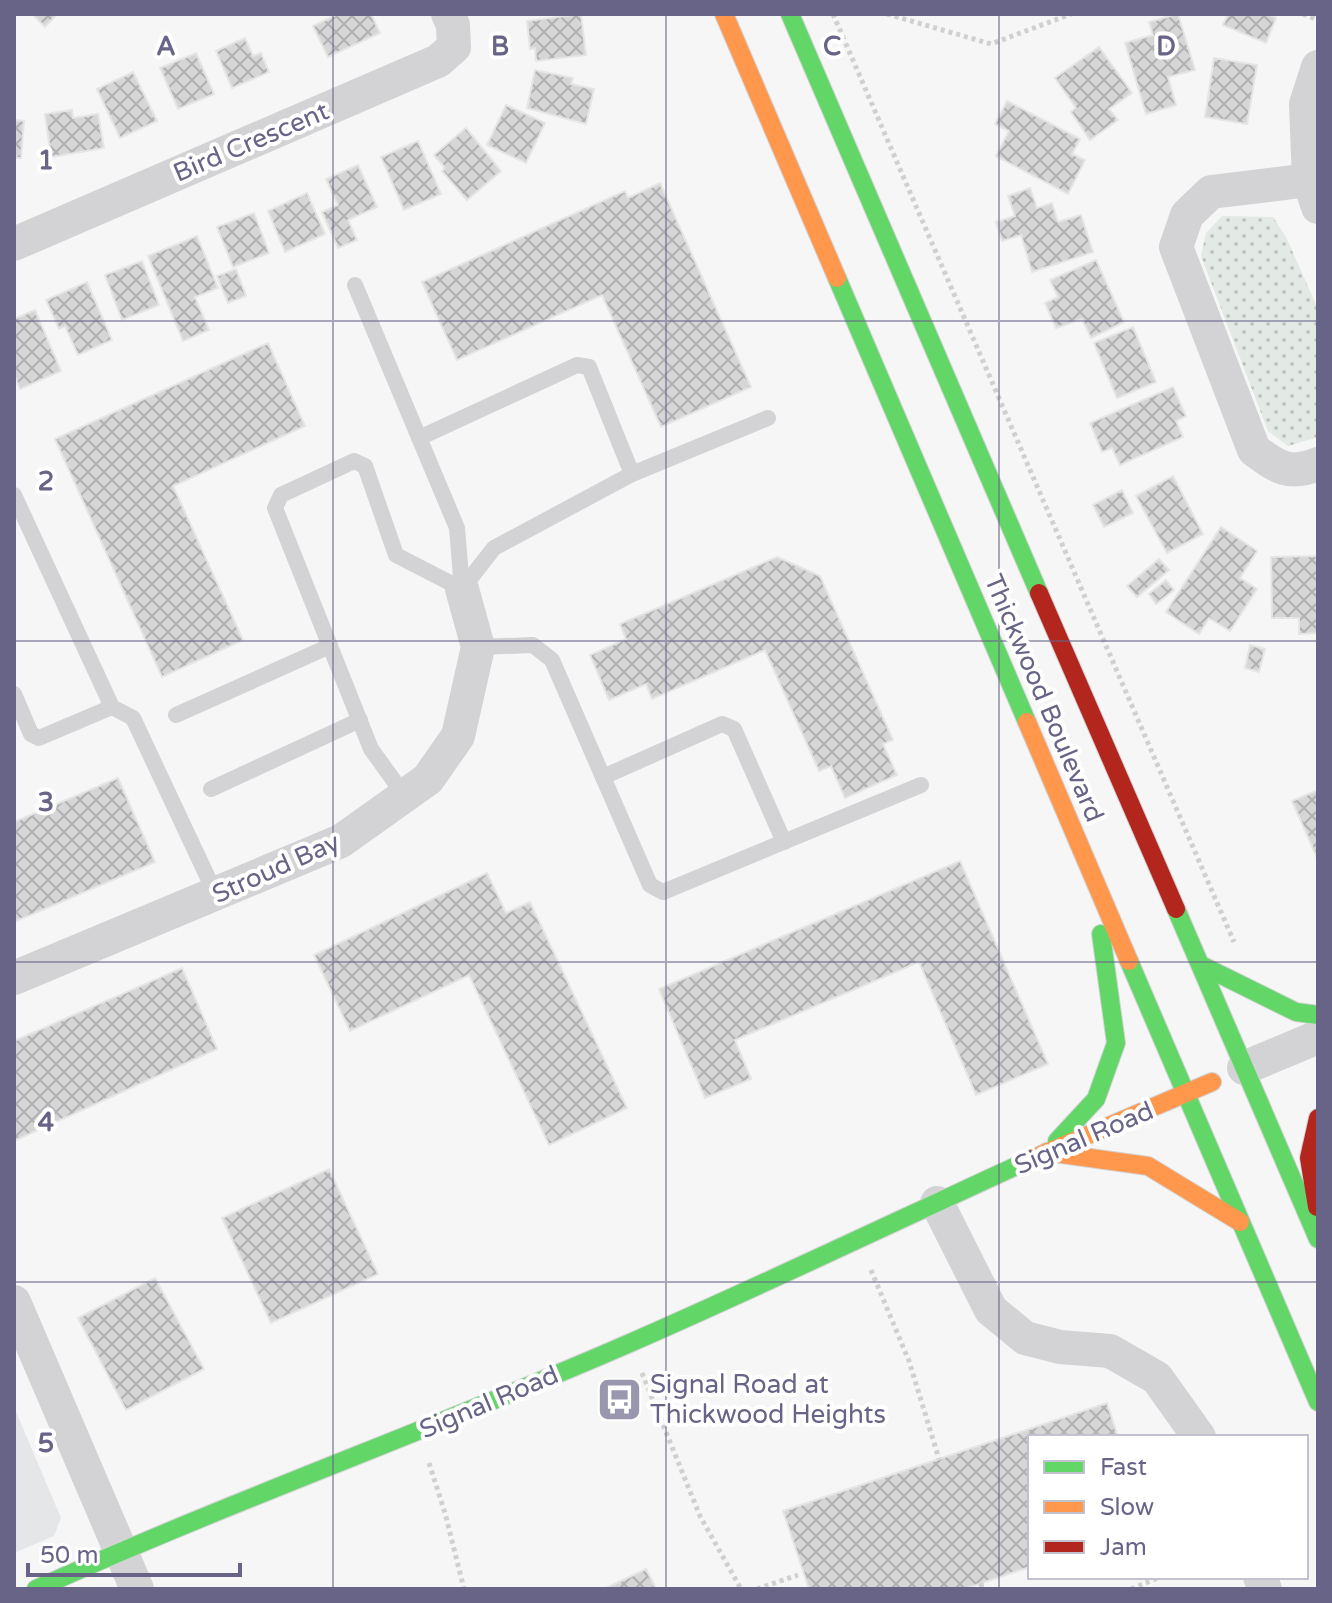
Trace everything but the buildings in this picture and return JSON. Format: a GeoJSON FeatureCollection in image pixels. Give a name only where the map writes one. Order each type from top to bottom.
{"type":"FeatureCollection","features":[{"type":"Feature","properties":{"kind":"main road","name":"Thickwood Boulevard"},"geometry":{"type":"LineString","coordinates":[[724,14],[1318,1402]]}},
{"type":"Feature","properties":{"kind":"main road","name":"Thickwood Boulevard"},"geometry":{"type":"LineString","coordinates":[[790,14],[1318,1239]]}},
{"type":"Feature","properties":{"kind":"main road"},"geometry":{"type":"LineString","coordinates":[[1047,1152],[1096,1099],[1116,1043],[1093,878]]}},
{"type":"Feature","properties":{"kind":"main road"},"geometry":{"type":"LineString","coordinates":[[1201,965],[1296,1012],[1318,1015]]}},
{"type":"Feature","properties":{"kind":"main road","name":"Signal Road"},"geometry":{"type":"LineString","coordinates":[[36,1589],[120,1551],[630,1343],[1047,1152],[1244,1068]]}},
{"type":"Feature","properties":{"kind":"main road"},"geometry":{"type":"LineString","coordinates":[[1318,1118],[1309,1158],[1318,1213]]}},
{"type":"Feature","properties":{"kind":"main road"},"geometry":{"type":"LineString","coordinates":[[1047,1152],[1148,1166],[1240,1222]]}},
{"type":"Feature","properties":{"kind":"street","name":"Bird Crescent"},"geometry":{"type":"LineString","coordinates":[[14,244],[438,61],[454,47],[453,25],[448,14]]}},
{"type":"Feature","properties":{"kind":"street"},"geometry":{"type":"LineString","coordinates":[[1318,67],[1306,104],[1314,193],[1211,192],[1187,215],[1176,247],[1254,450],[1278,468],[1304,469],[1318,464]]}},
{"type":"Feature","properties":{"kind":"street","name":"Stroud Bay"},"geometry":{"type":"LineString","coordinates":[[14,978],[341,841],[428,779],[458,736],[478,647],[462,589]]}},
{"type":"Feature","properties":{"kind":"street"},"geometry":{"type":"LineString","coordinates":[[1244,1068],[1318,1037]]}},
{"type":"Feature","properties":{"kind":"street"},"geometry":{"type":"LineString","coordinates":[[937,1203],[991,1310],[1025,1338],[1060,1347],[1110,1351],[1157,1378],[1190,1434]]}},
{"type":"Feature","properties":{"kind":"street"},"geometry":{"type":"LineString","coordinates":[[14,1302],[137,1589]]}},
{"type":"Feature","properties":{"kind":"lane"},"geometry":{"type":"LineString","coordinates":[[355,285],[457,528],[462,589]]}},
{"type":"Feature","properties":{"kind":"lane"},"geometry":{"type":"LineString","coordinates":[[419,438],[577,365],[589,367],[632,474]]}},
{"type":"Feature","properties":{"kind":"lane"},"geometry":{"type":"LineString","coordinates":[[462,589],[494,548],[632,474],[768,418]]}},
{"type":"Feature","properties":{"kind":"lane"},"geometry":{"type":"LineString","coordinates":[[405,796],[371,749],[275,508],[281,495],[354,461],[365,466],[396,555],[462,589]]}},
{"type":"Feature","properties":{"kind":"lane"},"geometry":{"type":"LineString","coordinates":[[14,495],[112,707],[133,718],[216,895]]}},
{"type":"Feature","properties":{"kind":"lane"},"geometry":{"type":"LineString","coordinates":[[478,647],[533,645],[552,660],[650,885],[663,892],[921,785]]}},
{"type":"Feature","properties":{"kind":"lane"},"geometry":{"type":"LineString","coordinates":[[176,715],[330,646]]}},
{"type":"Feature","properties":{"kind":"lane"},"geometry":{"type":"LineString","coordinates":[[14,694],[31,734],[39,738],[112,707]]}},
{"type":"Feature","properties":{"kind":"lane"},"geometry":{"type":"LineString","coordinates":[[211,789],[360,720]]}},
{"type":"Feature","properties":{"kind":"lane"},"geometry":{"type":"LineString","coordinates":[[603,777],[722,724],[734,729],[784,842]]}},
{"type":"Feature","properties":{"kind":"path"},"geometry":{"type":"LineString","coordinates":[[833,14],[1239,951]]}},
{"type":"Feature","properties":{"kind":"path"},"geometry":{"type":"LineString","coordinates":[[887,14],[991,44],[1071,14]]}},
{"type":"Feature","properties":{"kind":"path"},"geometry":{"type":"LineString","coordinates":[[1303,14],[1318,20]]}},
{"type":"Feature","properties":{"kind":"path"},"geometry":{"type":"LineString","coordinates":[[859,1239],[909,1361],[939,1459]]}},
{"type":"Feature","properties":{"kind":"path"},"geometry":{"type":"LineString","coordinates":[[630,1343],[700,1516],[741,1589]]}},
{"type":"Feature","properties":{"kind":"path"},"geometry":{"type":"LineString","coordinates":[[419,1431],[445,1513],[464,1589]]}},
{"type":"Feature","properties":{"kind":"path"},"geometry":{"type":"LineString","coordinates":[[757,1589],[798,1575]]}},
{"type":"Feature","properties":{"kind":"path"},"geometry":{"type":"LineString","coordinates":[[1131,1589],[1155,1579]]}},
{"type":"Feature","properties":{"kind":"shaded area"},"geometry":{"type":"Polygon","coordinates":[[[1222,216],[1273,217],[1286,237],[1318,309],[1318,437],[1288,446],[1268,431],[1201,256],[1206,233],[1222,216]]]}},
{"type":"Feature","properties":{"kind":"shaded area"},"geometry":{"type":"Polygon","coordinates":[[[14,1407],[61,1518],[54,1536],[14,1553],[14,1407]]]}},
{"type":"Feature","properties":{"kind":"traffic: fast"},"geometry":{"type":"LineString","coordinates":[[790,14],[1039,593]]}},
{"type":"Feature","properties":{"kind":"traffic: fast"},"geometry":{"type":"LineString","coordinates":[[837,278],[1027,722]]}},
{"type":"Feature","properties":{"kind":"traffic: fast"},"geometry":{"type":"LineString","coordinates":[[1176,909],[1318,1239]]}},
{"type":"Feature","properties":{"kind":"traffic: fast"},"geometry":{"type":"LineString","coordinates":[[1057,1141],[1096,1099],[1116,1043],[1101,934]]}},
{"type":"Feature","properties":{"kind":"traffic: fast"},"geometry":{"type":"LineString","coordinates":[[1129,961],[1318,1402]]}},
{"type":"Feature","properties":{"kind":"traffic: fast"},"geometry":{"type":"LineString","coordinates":[[1201,965],[1296,1012],[1318,1015]]}},
{"type":"Feature","properties":{"kind":"traffic: fast"},"geometry":{"type":"LineString","coordinates":[[36,1589],[630,1343],[1027,1161]]}},
{"type":"Feature","properties":{"kind":"traffic: slow"},"geometry":{"type":"LineString","coordinates":[[724,14],[837,278]]}},
{"type":"Feature","properties":{"kind":"traffic: slow"},"geometry":{"type":"LineString","coordinates":[[1027,722],[1129,961]]}},
{"type":"Feature","properties":{"kind":"traffic: slow"},"geometry":{"type":"LineString","coordinates":[[1027,1161],[1212,1082]]}},
{"type":"Feature","properties":{"kind":"traffic: slow"},"geometry":{"type":"LineString","coordinates":[[1047,1152],[1148,1166],[1240,1222]]}},
{"type":"Feature","properties":{"kind":"traffic: jam"},"geometry":{"type":"LineString","coordinates":[[1039,593],[1176,909]]}},
{"type":"Feature","properties":{"kind":"traffic: jam"},"geometry":{"type":"LineString","coordinates":[[1317,1207],[1309,1158],[1318,1118]]}},
{"type":"Feature","properties":{"kind":"place","name":"Signal Road at Thickwood Heights"},"geometry":{"type":"Point","coordinates":[619,1399]}}]}
